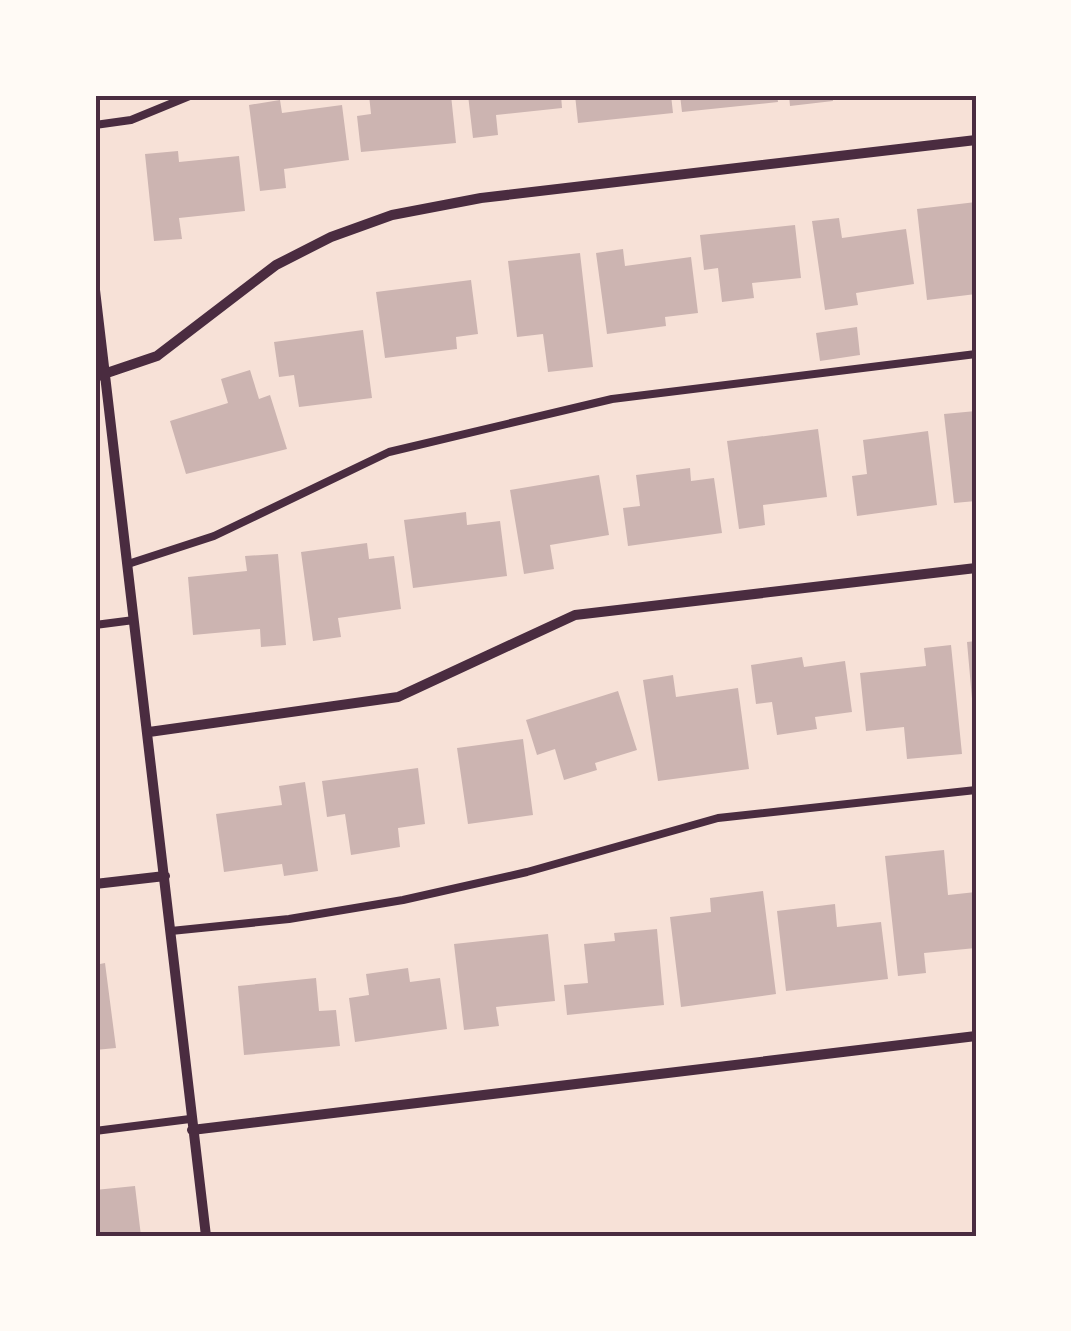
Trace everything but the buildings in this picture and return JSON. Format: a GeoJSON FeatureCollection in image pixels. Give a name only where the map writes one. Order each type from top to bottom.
{"type":"FeatureCollection","features":[{"type":"Feature","properties":{"kind":"street"},"geometry":{"type":"LineString","coordinates":[[100,377],[156,356],[276,265],[331,237],[392,215],[481,198],[976,140]]}},
{"type":"Feature","properties":{"kind":"street"},"geometry":{"type":"LineString","coordinates":[[95,290],[100,377],[149,732],[206,1236]]}},
{"type":"Feature","properties":{"kind":"street"},"geometry":{"type":"LineString","coordinates":[[149,732],[398,697],[575,616],[976,568]]}},
{"type":"Feature","properties":{"kind":"street"},"geometry":{"type":"LineString","coordinates":[[95,884],[165,876]]}},
{"type":"Feature","properties":{"kind":"street"},"geometry":{"type":"LineString","coordinates":[[191,1125],[976,1036]]}},
{"type":"Feature","properties":{"kind":"lane"},"geometry":{"type":"LineString","coordinates":[[95,126],[132,120],[192,95]]}},
{"type":"Feature","properties":{"kind":"lane"},"geometry":{"type":"LineString","coordinates":[[128,564],[214,536],[389,452],[612,399],[976,354]]}},
{"type":"Feature","properties":{"kind":"lane"},"geometry":{"type":"LineString","coordinates":[[95,625],[134,620]]}},
{"type":"Feature","properties":{"kind":"lane"},"geometry":{"type":"LineString","coordinates":[[170,930],[288,920],[402,900],[526,872],[718,818],[976,790]]}},
{"type":"Feature","properties":{"kind":"lane"},"geometry":{"type":"LineString","coordinates":[[95,1131],[191,1125]]}}]}
